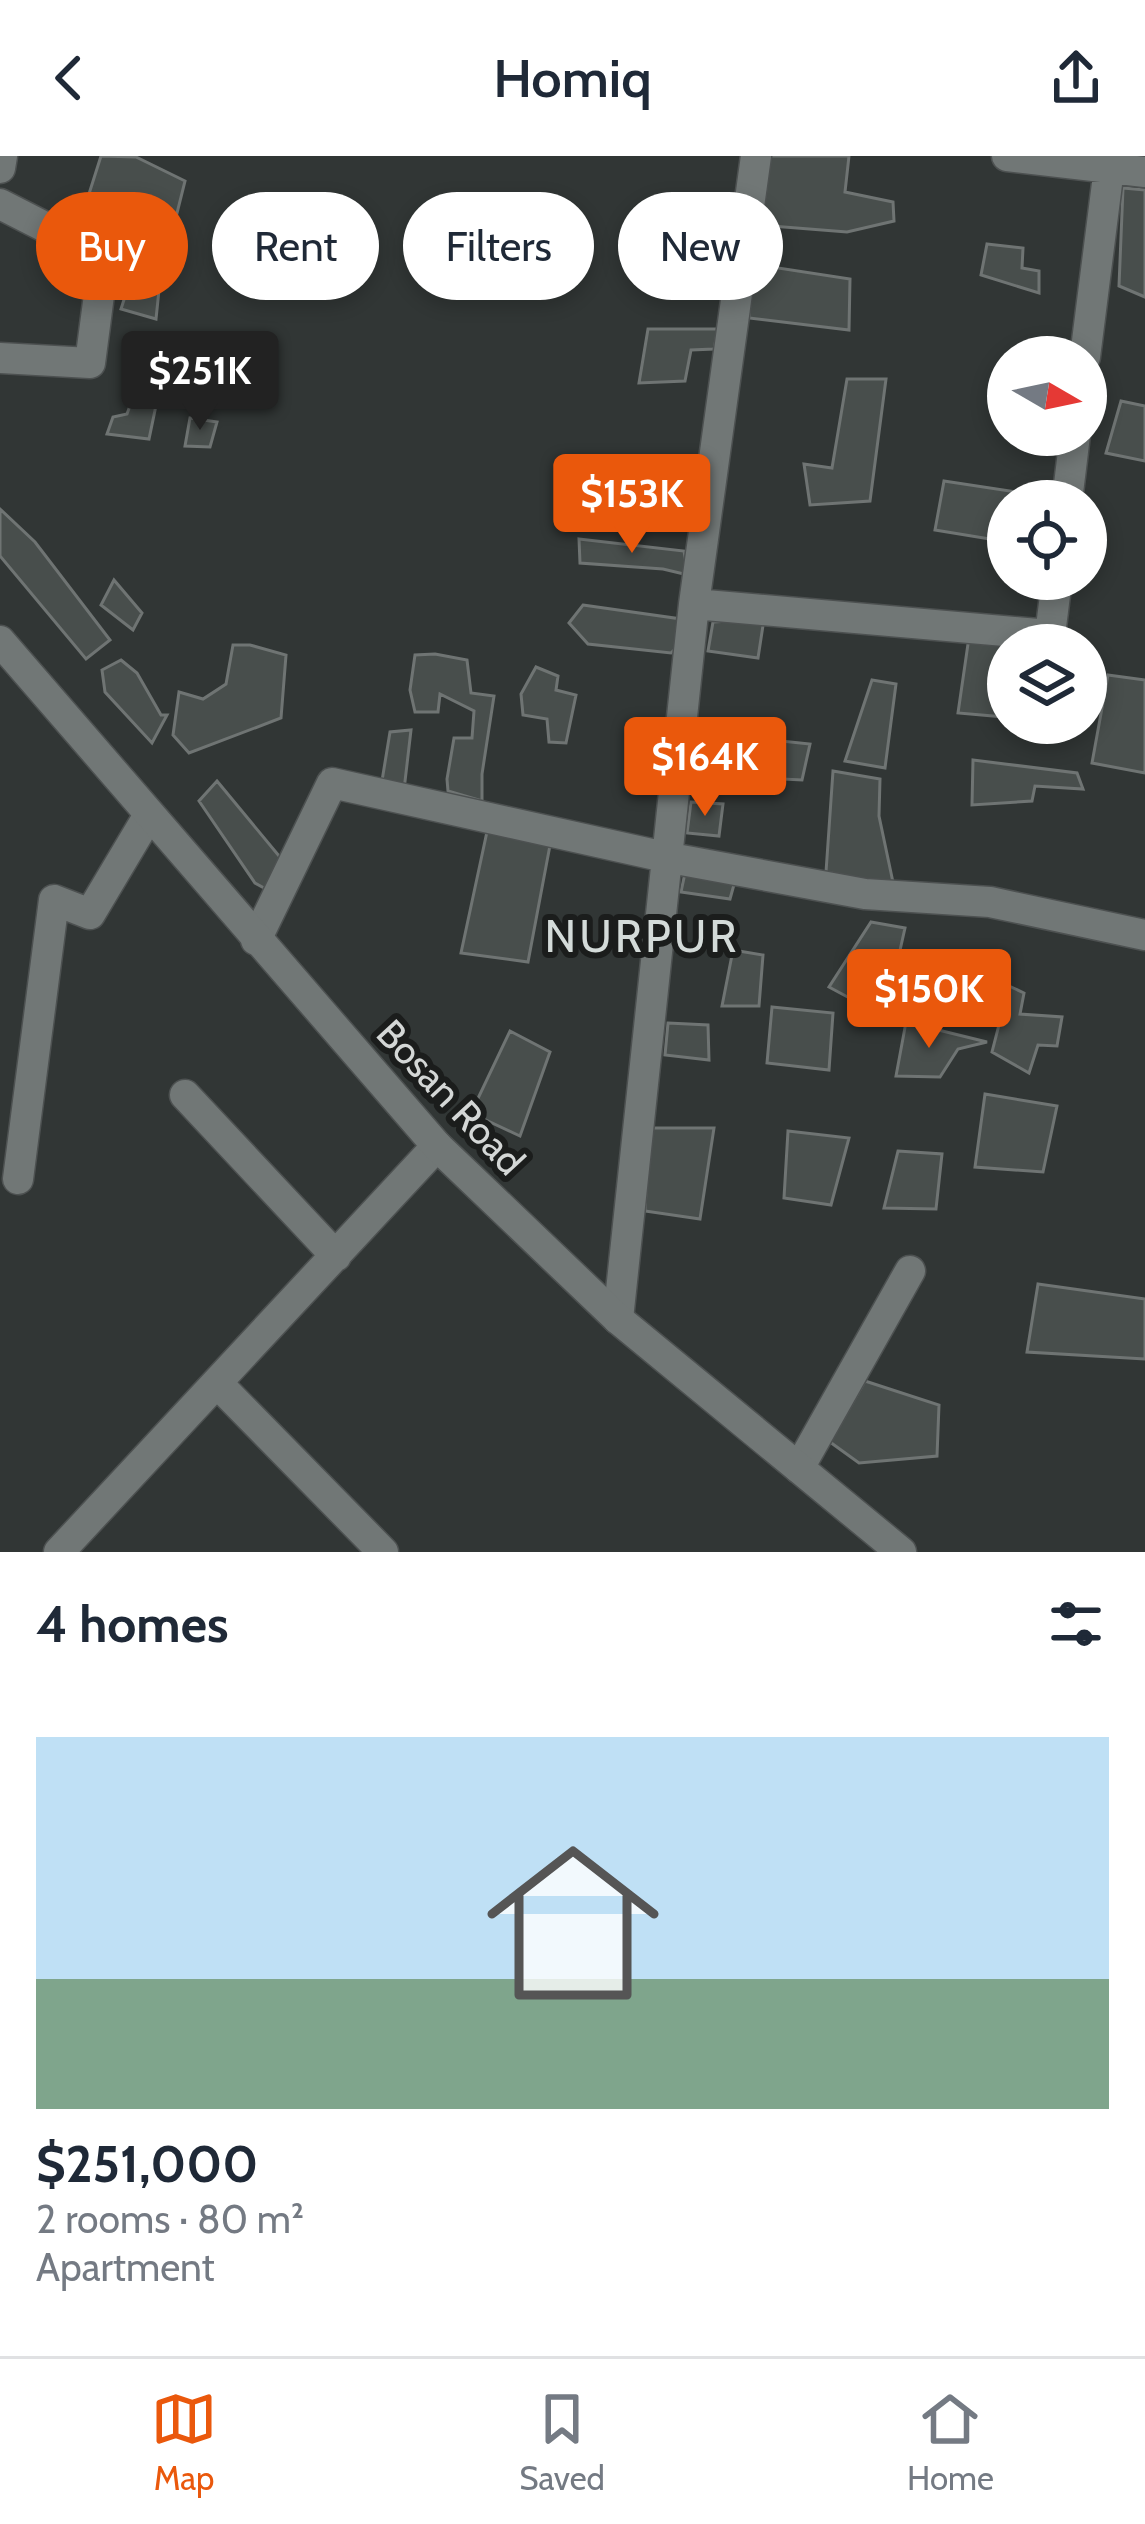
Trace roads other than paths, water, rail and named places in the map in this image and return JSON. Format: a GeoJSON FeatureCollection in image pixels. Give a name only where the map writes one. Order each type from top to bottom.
{"type":"FeatureCollection","features":[{"type":"Feature","properties":{"kind":"street"},"geometry":{"type":"LineString","coordinates":[[0,168],[2,156]]}},
{"type":"Feature","properties":{"kind":"street"},"geometry":{"type":"LineString","coordinates":[[618,1319],[694,604],[756,156]]}},
{"type":"Feature","properties":{"kind":"street"},"geometry":{"type":"LineString","coordinates":[[1006,156],[1145,172]]}},
{"type":"Feature","properties":{"kind":"street"},"geometry":{"type":"LineString","coordinates":[[1088,336],[1109,168]]}},
{"type":"Feature","properties":{"kind":"street"},"geometry":{"type":"LineString","coordinates":[[0,204],[104,257],[90,362],[0,358]]}},
{"type":"Feature","properties":{"kind":"street"},"geometry":{"type":"LineString","coordinates":[[694,604],[1050,635],[1054,600]]}},
{"type":"Feature","properties":{"kind":"street","name":"Bosan Road"},"geometry":{"type":"LineString","coordinates":[[0,640],[437,1146],[618,1319],[901,1552]]}},
{"type":"Feature","properties":{"kind":"street"},"geometry":{"type":"LineString","coordinates":[[256,940],[332,783],[665,857],[865,894],[990,902],[1145,935]]}},
{"type":"Feature","properties":{"kind":"street"},"geometry":{"type":"LineString","coordinates":[[18,1178],[54,900],[90,914],[149,815]]}},
{"type":"Feature","properties":{"kind":"street"},"geometry":{"type":"LineString","coordinates":[[185,1095],[336,1256]]}},
{"type":"Feature","properties":{"kind":"street"},"geometry":{"type":"LineString","coordinates":[[59,1552],[437,1146]]}},
{"type":"Feature","properties":{"kind":"street"},"geometry":{"type":"LineString","coordinates":[[799,1468],[910,1270]]}},
{"type":"Feature","properties":{"kind":"street"},"geometry":{"type":"LineString","coordinates":[[217,1383],[383,1552]]}},
{"type":"Feature","properties":{"kind":"district","name":"NURPUR"},"geometry":{"type":"Point","coordinates":[642,936]}}]}
